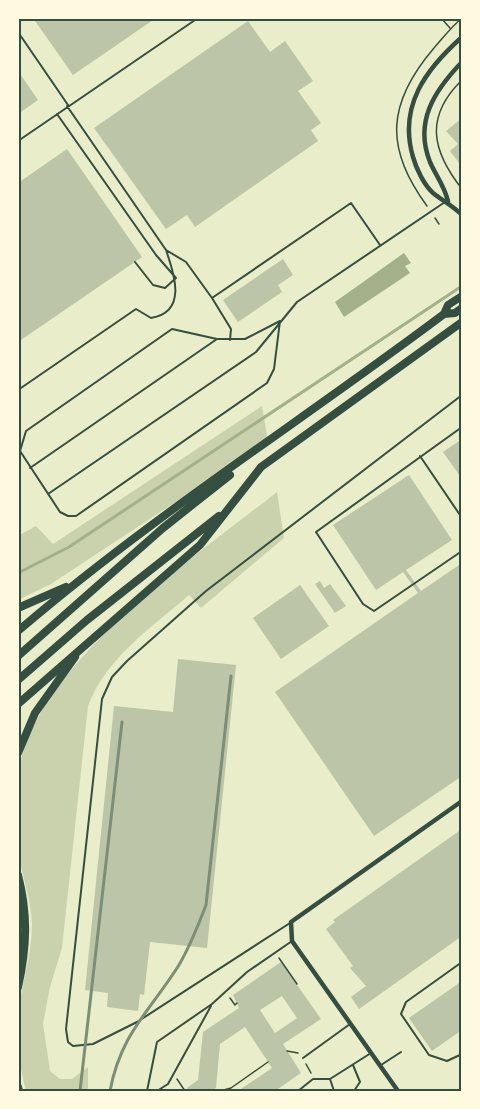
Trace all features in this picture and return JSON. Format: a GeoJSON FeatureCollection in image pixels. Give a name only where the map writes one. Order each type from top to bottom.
{"type":"FeatureCollection","features":[{"type":"Feature","properties":{"kind":"highway"},"geometry":{"type":"LineString","coordinates":[[18,631],[78,581],[444,314],[448,305],[462,296]]}},
{"type":"Feature","properties":{"kind":"highway"},"geometry":{"type":"LineString","coordinates":[[444,314],[455,313],[462,308]]}},
{"type":"Feature","properties":{"kind":"highway"},"geometry":{"type":"LineString","coordinates":[[18,704],[83,645],[200,546],[261,467],[462,322]]}},
{"type":"Feature","properties":{"kind":"highway"},"geometry":{"type":"LineString","coordinates":[[18,656],[274,437]]}},
{"type":"Feature","properties":{"kind":"highway"},"geometry":{"type":"LineString","coordinates":[[18,680],[94,614],[228,508]]}},
{"type":"Feature","properties":{"kind":"highway"},"geometry":{"type":"LineString","coordinates":[[18,608],[78,581]]}},
{"type":"Feature","properties":{"kind":"highway"},"geometry":{"type":"LineString","coordinates":[[18,753],[43,700],[83,645]]}},
{"type":"Feature","properties":{"kind":"highway"},"geometry":{"type":"LineString","coordinates":[[18,875],[26,907],[27,935],[18,987]]}},
{"type":"Feature","properties":{"kind":"street"},"geometry":{"type":"LineString","coordinates":[[462,37],[421,81],[410,110],[408,130],[412,156],[421,177],[433,192],[448,201],[462,215]]}},
{"type":"Feature","properties":{"kind":"street"},"geometry":{"type":"LineString","coordinates":[[448,201],[444,186],[431,165],[426,149],[424,124],[430,104],[462,62]]}},
{"type":"Feature","properties":{"kind":"street"},"geometry":{"type":"LineString","coordinates":[[398,1091],[292,941],[291,922],[462,801]]}},
{"type":"Feature","properties":{"kind":"lane"},"geometry":{"type":"LineString","coordinates":[[18,141],[198,18]]}},
{"type":"Feature","properties":{"kind":"lane"},"geometry":{"type":"LineString","coordinates":[[18,32],[166,250],[176,278],[175,298],[166,312],[151,318],[136,309],[18,390]]}},
{"type":"Feature","properties":{"kind":"lane"},"geometry":{"type":"LineString","coordinates":[[57,114],[156,255],[176,278]]}},
{"type":"Feature","properties":{"kind":"lane"},"geometry":{"type":"LineString","coordinates":[[48,494],[256,352],[297,302],[448,201]]}},
{"type":"Feature","properties":{"kind":"lane"},"geometry":{"type":"LineString","coordinates":[[212,297],[351,203],[380,245]]}},
{"type":"Feature","properties":{"kind":"lane"},"geometry":{"type":"LineString","coordinates":[[166,250],[186,262],[212,297],[231,329],[230,340]]}},
{"type":"Feature","properties":{"kind":"lane"},"geometry":{"type":"LineString","coordinates":[[135,262],[153,285],[165,288],[176,278]]}},
{"type":"Feature","properties":{"kind":"lane"},"geometry":{"type":"LineString","coordinates":[[280,321],[274,369],[267,383],[76,516],[68,516],[60,512],[20,451],[20,442],[26,431],[47,414],[172,329],[217,339],[245,339],[280,321]]}},
{"type":"Feature","properties":{"kind":"lane"},"geometry":{"type":"LineString","coordinates":[[30,468],[217,339]]}},
{"type":"Feature","properties":{"kind":"lane"},"geometry":{"type":"LineString","coordinates":[[291,922],[137,1022],[93,1044],[73,1046],[68,1042],[66,1029],[102,699],[112,677],[206,591],[462,395]]}},
{"type":"Feature","properties":{"kind":"lane"},"geometry":{"type":"LineString","coordinates":[[462,427],[318,529],[318,539],[363,604],[374,611],[462,550]]}},
{"type":"Feature","properties":{"kind":"lane"},"geometry":{"type":"LineString","coordinates":[[420,456],[462,518]]}},
{"type":"Feature","properties":{"kind":"lane"},"geometry":{"type":"LineString","coordinates":[[147,1091],[157,1042],[212,1004],[292,941]]}},
{"type":"Feature","properties":{"kind":"lane"},"geometry":{"type":"LineString","coordinates":[[462,962],[406,1002],[401,1014],[429,1055],[447,1061],[462,1054]]}},
{"type":"Feature","properties":{"kind":"lane"},"geometry":{"type":"LineString","coordinates":[[157,1091],[168,1084],[212,1004]]}},
{"type":"Feature","properties":{"kind":"lane"},"geometry":{"type":"LineString","coordinates":[[303,1058],[350,1024]]}},
{"type":"Feature","properties":{"kind":"lane"},"geometry":{"type":"LineString","coordinates":[[380,1066],[401,1052]]}},
{"type":"Feature","properties":{"kind":"lane"},"geometry":{"type":"LineString","coordinates":[[298,1091],[313,1079],[330,1079],[371,1053]]}},
{"type":"Feature","properties":{"kind":"lane"},"geometry":{"type":"LineString","coordinates":[[353,1065],[360,1082],[354,1091]]}},
{"type":"Feature","properties":{"kind":"lane"},"geometry":{"type":"LineString","coordinates":[[330,1079],[334,1091]]}},
{"type":"Feature","properties":{"kind":"path"},"geometry":{"type":"LineString","coordinates":[[441,18],[450,28]]}},
{"type":"Feature","properties":{"kind":"path"},"geometry":{"type":"LineString","coordinates":[[462,80],[442,106],[436,134],[443,161],[462,189]]}},
{"type":"Feature","properties":{"kind":"path"},"geometry":{"type":"LineString","coordinates":[[276,953],[297,984]]}},
{"type":"Feature","properties":{"kind":"path"},"geometry":{"type":"LineString","coordinates":[[227,991],[235,1005],[237,1003]]}},
{"type":"Feature","properties":{"kind":"path"},"geometry":{"type":"LineString","coordinates":[[220,1091],[231,1088],[268,1062]]}},
{"type":"Feature","properties":{"kind":"path"},"geometry":{"type":"LineString","coordinates":[[173,1074],[185,1091]]}},
{"type":"Feature","properties":{"kind":"shaded area"},"geometry":{"type":"Polygon","coordinates":[[[404,253],[411,263],[405,266],[410,273],[344,317],[335,302],[404,253]]]}},
{"type":"Feature","properties":{"kind":"shaded area"},"geometry":{"type":"Polygon","coordinates":[[[262,406],[268,441],[51,584],[18,600],[18,536],[36,526],[53,544],[262,406]]]}},
{"type":"Feature","properties":{"kind":"shaded area"},"geometry":{"type":"Polygon","coordinates":[[[277,492],[284,538],[201,608],[189,595],[145,632],[106,673],[88,706],[62,948],[50,987],[43,1024],[50,1071],[60,1079],[72,1079],[88,1067],[88,1091],[26,1091],[19,1050],[18,1020],[32,924],[18,848],[16,812],[18,776],[29,735],[52,695],[84,656],[122,618],[204,548],[277,492]]]}},
{"type":"Feature","properties":{"kind":"building"},"geometry":{"type":"Polygon","coordinates":[[[33,18],[156,18],[73,75],[33,18]]]}},
{"type":"Feature","properties":{"kind":"building"},"geometry":{"type":"Polygon","coordinates":[[[248,21],[270,52],[285,41],[313,81],[298,91],[321,123],[311,130],[318,141],[195,227],[187,215],[166,229],[94,128],[248,21]]]}},
{"type":"Feature","properties":{"kind":"building"},"geometry":{"type":"Polygon","coordinates":[[[18,71],[38,100],[18,114],[18,71]]]}},
{"type":"Feature","properties":{"kind":"building"},"geometry":{"type":"Polygon","coordinates":[[[462,118],[462,167],[450,151],[458,144],[446,131],[462,118]]]}},
{"type":"Feature","properties":{"kind":"building"},"geometry":{"type":"Polygon","coordinates":[[[67,149],[142,257],[18,342],[18,183],[67,149]]]}},
{"type":"Feature","properties":{"kind":"building"},"geometry":{"type":"Polygon","coordinates":[[[283,259],[293,275],[278,285],[282,292],[238,322],[223,300],[283,259]]]}},
{"type":"Feature","properties":{"kind":"building"},"geometry":{"type":"Polygon","coordinates":[[[462,439],[462,479],[443,452],[462,439]]]}},
{"type":"Feature","properties":{"kind":"building"},"geometry":{"type":"Polygon","coordinates":[[[409,475],[452,540],[406,570],[421,591],[462,563],[462,776],[374,836],[275,692],[418,593],[403,572],[376,590],[333,525],[409,475]]]}},
{"type":"Feature","properties":{"kind":"building"},"geometry":{"type":"Polygon","coordinates":[[[320,581],[324,588],[330,584],[346,606],[335,613],[315,584],[320,581]]]}},
{"type":"Feature","properties":{"kind":"building"},"geometry":{"type":"Polygon","coordinates":[[[300,585],[329,626],[281,659],[253,618],[300,585]]]}},
{"type":"Feature","properties":{"kind":"building"},"geometry":{"type":"Polygon","coordinates":[[[178,659],[236,665],[207,948],[150,942],[144,995],[140,994],[138,1011],[107,1007],[108,993],[85,990],[114,706],[173,712],[178,659]]]}},
{"type":"Feature","properties":{"kind":"building"},"geometry":{"type":"Polygon","coordinates":[[[462,829],[462,936],[359,1009],[351,997],[366,986],[350,968],[353,966],[326,929],[335,922],[333,920],[462,829]]]}},
{"type":"Feature","properties":{"kind":"building"},"geometry":{"type":"Polygon","coordinates":[[[281,962],[321,1019],[283,1044],[301,1073],[275,1091],[238,1091],[272,1068],[245,1027],[220,1044],[216,1088],[212,1091],[190,1091],[187,1088],[198,1080],[203,1032],[239,1008],[233,995],[281,962]],[[282,996],[260,1010],[275,1033],[297,1018],[282,996]]]}},
{"type":"Feature","properties":{"kind":"building"},"geometry":{"type":"Polygon","coordinates":[[[462,981],[462,1030],[432,1051],[409,1018],[462,981]]]}},
{"type":"Feature","properties":{"kind":"waterway"},"geometry":{"type":"LineString","coordinates":[[18,573],[69,547],[462,286]]}},
{"type":"Feature","properties":{"kind":"railway"},"geometry":{"type":"LineString","coordinates":[[110,1091],[121,1053],[179,965],[206,905],[231,676]]}},
{"type":"Feature","properties":{"kind":"railway"},"geometry":{"type":"LineString","coordinates":[[80,1091],[122,722]]}}]}
